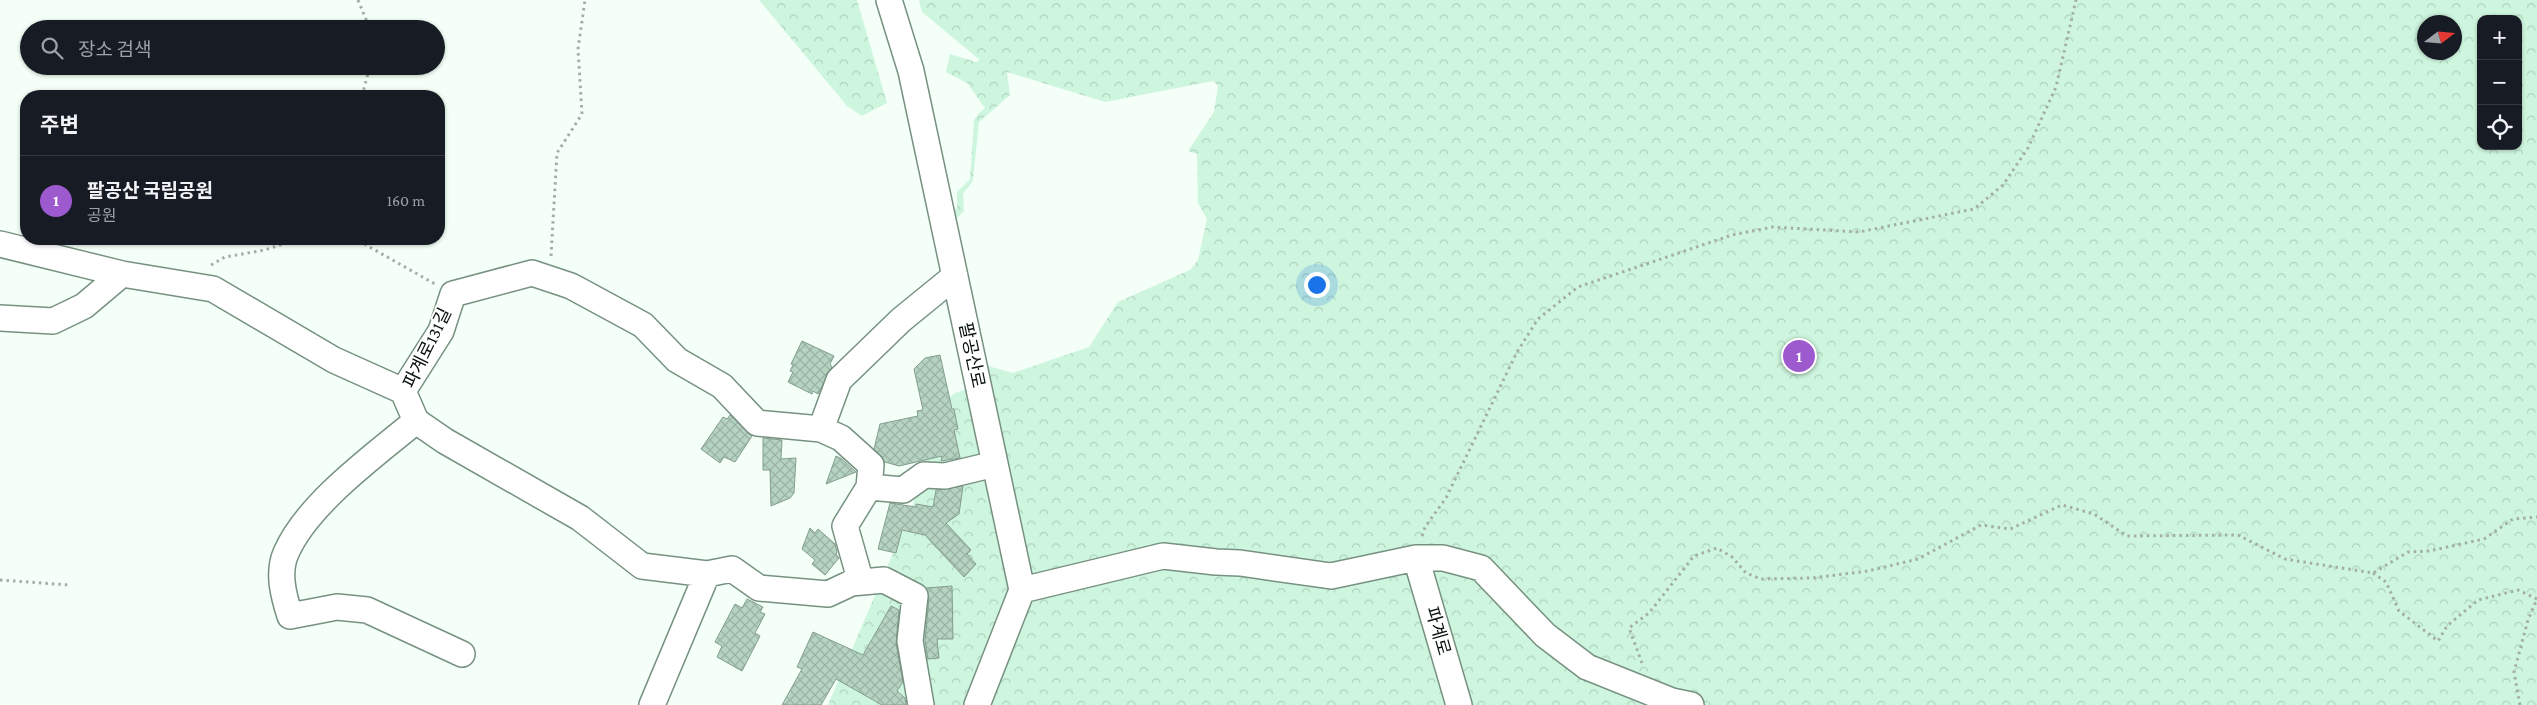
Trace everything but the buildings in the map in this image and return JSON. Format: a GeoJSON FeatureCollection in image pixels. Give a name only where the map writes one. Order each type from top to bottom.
{"type":"FeatureCollection","features":[{"type":"Feature","properties":{"kind":"street","name":"팔공산로"},"geometry":{"type":"LineString","coordinates":[[890,0],[912,71],[1022,590]]}},
{"type":"Feature","properties":{"kind":"street"},"geometry":{"type":"LineString","coordinates":[[0,244],[122,274],[213,289],[334,360],[403,391]]}},
{"type":"Feature","properties":{"kind":"street","name":"파계로131길"},"geometry":{"type":"LineString","coordinates":[[851,583],[828,594],[759,588],[732,569],[708,574],[642,566],[580,518],[445,441],[416,420],[403,391],[440,331],[453,294],[532,273],[571,286],[643,325],[677,360],[722,386],[757,423],[821,429],[841,438],[872,465],[869,487]]}},
{"type":"Feature","properties":{"kind":"street"},"geometry":{"type":"LineString","coordinates":[[0,318],[53,321],[84,306],[122,274]]}},
{"type":"Feature","properties":{"kind":"street"},"geometry":{"type":"LineString","coordinates":[[821,429],[839,380],[900,320],[955,276]]}},
{"type":"Feature","properties":{"kind":"street"},"geometry":{"type":"LineString","coordinates":[[416,420],[342,483],[305,523],[285,554],[282,589],[290,616],[337,607],[367,610],[462,654]]}},
{"type":"Feature","properties":{"kind":"street"},"geometry":{"type":"LineString","coordinates":[[851,583],[860,580],[845,526],[869,487],[903,490],[924,474],[944,476],[995,464]]}},
{"type":"Feature","properties":{"kind":"street"},"geometry":{"type":"LineString","coordinates":[[977,705],[1022,590],[1163,556],[1240,563],[1332,576],[1416,558],[1443,558],[1481,568],[1545,635],[1586,667],[1653,693],[1691,705]]}},
{"type":"Feature","properties":{"kind":"street","name":"파계로"},"geometry":{"type":"LineString","coordinates":[[1416,558],[1459,705]]}},
{"type":"Feature","properties":{"kind":"street"},"geometry":{"type":"LineString","coordinates":[[652,705],[708,574]]}},
{"type":"Feature","properties":{"kind":"street"},"geometry":{"type":"LineString","coordinates":[[851,583],[884,580],[915,596],[910,641],[921,705]]}},
{"type":"Feature","properties":{"kind":"path"},"geometry":{"type":"LineString","coordinates":[[358,0],[366,20]]}},
{"type":"Feature","properties":{"kind":"path"},"geometry":{"type":"LineString","coordinates":[[550,279],[557,153],[582,114],[578,49],[585,0]]}},
{"type":"Feature","properties":{"kind":"path"},"geometry":{"type":"LineString","coordinates":[[1416,558],[1424,527],[1446,498],[1496,392],[1538,319],[1578,287],[1732,234],[1773,227],[1859,232],[1974,209],[2003,185],[2028,148],[2056,87],[2076,0]]}},
{"type":"Feature","properties":{"kind":"path"},"geometry":{"type":"LineString","coordinates":[[364,90],[368,75]]}},
{"type":"Feature","properties":{"kind":"path"},"geometry":{"type":"LineString","coordinates":[[181,284],[224,257],[265,250],[280,245]]}},
{"type":"Feature","properties":{"kind":"path"},"geometry":{"type":"LineString","coordinates":[[366,245],[453,294]]}},
{"type":"Feature","properties":{"kind":"path"},"geometry":{"type":"LineString","coordinates":[[1653,693],[1655,673],[1640,661],[1629,628],[1650,614],[1694,556],[1717,548],[1732,557],[1746,573],[1761,579],[1812,578],[1868,571],[1918,559],[1981,525],[2010,529],[2062,505],[2094,514],[2127,536],[2238,535],[2285,558],[2373,573],[2386,582],[2399,610],[2438,641],[2447,626],[2478,600],[2518,590],[2537,599],[2528,620],[2514,672],[2520,705]]}},
{"type":"Feature","properties":{"kind":"path"},"geometry":{"type":"LineString","coordinates":[[2373,573],[2408,552],[2429,551],[2484,538],[2513,519],[2537,517]]}},
{"type":"Feature","properties":{"kind":"path"},"geometry":{"type":"LineString","coordinates":[[0,580],[70,585]]}},
{"type":"Feature","properties":{"kind":"green space"},"geometry":{"type":"Polygon","coordinates":[[[759,0],[857,0],[887,103],[862,116],[847,106],[759,0]]]}},
{"type":"Feature","properties":{"kind":"green space"},"geometry":{"type":"Polygon","coordinates":[[[919,0],[2537,0],[2537,705],[828,705],[909,516],[923,465],[930,413],[955,393],[972,387],[988,366],[1013,373],[1089,347],[1118,302],[1190,270],[1198,260],[1207,219],[1198,203],[1197,154],[1188,151],[1214,112],[1218,86],[1213,81],[1105,102],[1007,72],[1010,95],[979,122],[973,181],[963,194],[964,211],[957,218],[956,241],[952,215],[957,207],[957,192],[970,179],[974,120],[985,108],[967,83],[946,72],[950,54],[976,62],[980,60],[922,12],[919,0]]]}},
{"type":"Feature","properties":{"kind":"place","name":"팔공산 국립공원"},"geometry":{"type":"Point","coordinates":[1799,356]}}]}
